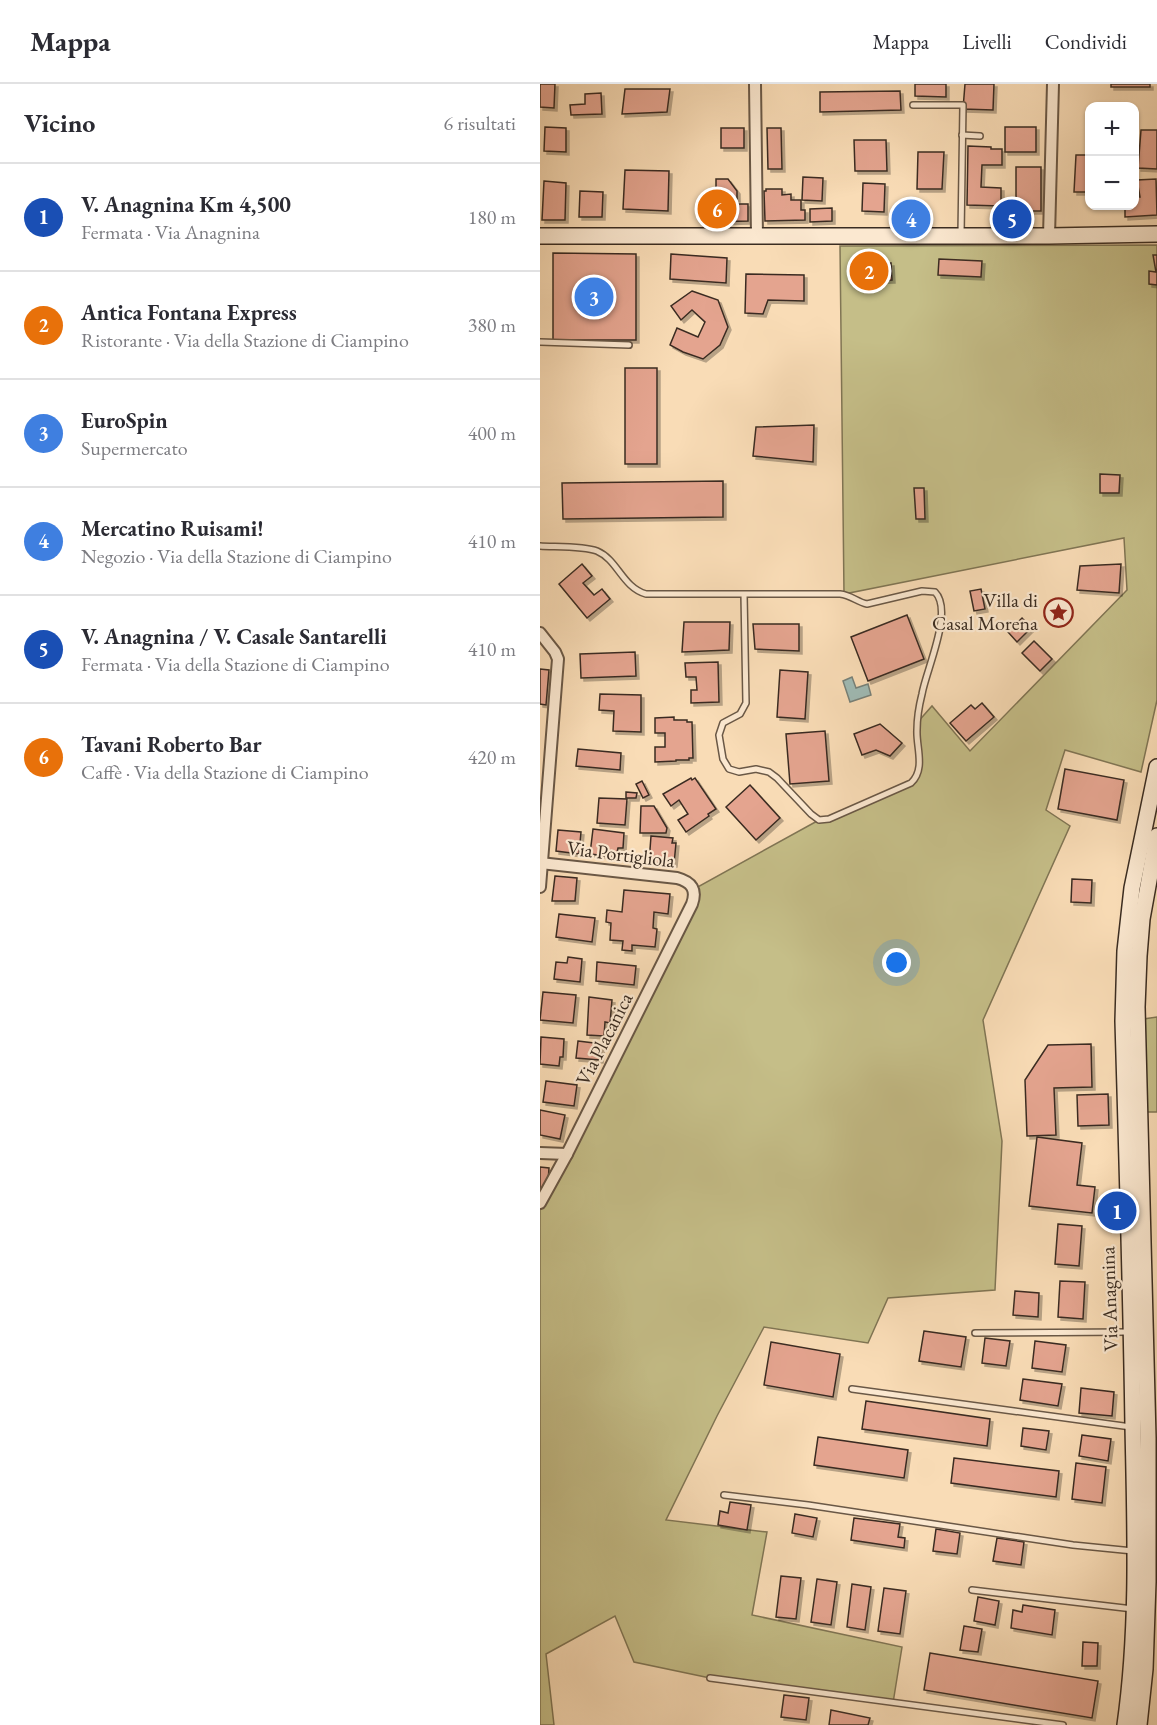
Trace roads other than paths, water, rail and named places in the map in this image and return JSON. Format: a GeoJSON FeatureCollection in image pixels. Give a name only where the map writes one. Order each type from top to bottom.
{"type":"FeatureCollection","features":[{"type":"Feature","properties":{"kind":"main road"},"geometry":{"type":"LineString","coordinates":[[540,236],[1157,234]]}},
{"type":"Feature","properties":{"kind":"main road","name":"Via Anagnina"},"geometry":{"type":"LineString","coordinates":[[1125,1725],[1134,1609],[1134,1551],[1123,982],[1132,888],[1157,767]]}},
{"type":"Feature","properties":{"kind":"main road","name":"Via Anagnina"},"geometry":{"type":"LineString","coordinates":[[1139,1725],[1152,1624],[1137,1014],[1140,938],[1153,877],[1157,836]]}},
{"type":"Feature","properties":{"kind":"street"},"geometry":{"type":"LineString","coordinates":[[755,84],[757,236]]}},
{"type":"Feature","properties":{"kind":"street"},"geometry":{"type":"LineString","coordinates":[[1049,236],[1053,84]]}},
{"type":"Feature","properties":{"kind":"street"},"geometry":{"type":"LineString","coordinates":[[540,887],[558,659],[555,652],[542,638]]}},
{"type":"Feature","properties":{"kind":"street","name":"Via Portigliola"},"geometry":{"type":"LineString","coordinates":[[541,863],[678,878],[687,881],[694,890]]}},
{"type":"Feature","properties":{"kind":"street","name":"Via Placanica"},"geometry":{"type":"LineString","coordinates":[[540,1203],[567,1154],[692,904],[694,890]]}},
{"type":"Feature","properties":{"kind":"street"},"geometry":{"type":"LineString","coordinates":[[540,1153],[567,1154]]}},
{"type":"Feature","properties":{"kind":"lane"},"geometry":{"type":"LineString","coordinates":[[913,105],[963,105],[961,236]]}},
{"type":"Feature","properties":{"kind":"lane"},"geometry":{"type":"LineString","coordinates":[[962,135],[980,136]]}},
{"type":"Feature","properties":{"kind":"lane"},"geometry":{"type":"LineString","coordinates":[[540,342],[629,345]]}},
{"type":"Feature","properties":{"kind":"lane"},"geometry":{"type":"LineString","coordinates":[[540,546],[598,551],[609,560],[632,588],[646,594],[744,594],[846,594],[867,604],[926,590],[938,594],[941,603],[940,628],[922,695],[916,732],[918,772],[911,783],[829,819],[819,820],[769,772],[756,769],[739,772],[729,769],[723,759],[719,735],[723,723],[740,714],[746,703],[744,594]]}},
{"type":"Feature","properties":{"kind":"lane"},"geometry":{"type":"LineString","coordinates":[[975,1333],[1131,1332]]}},
{"type":"Feature","properties":{"kind":"lane"},"geometry":{"type":"LineString","coordinates":[[852,1389],[1133,1427]]}},
{"type":"Feature","properties":{"kind":"lane"},"geometry":{"type":"LineString","coordinates":[[724,1495],[808,1505],[1073,1545],[1134,1551]]}},
{"type":"Feature","properties":{"kind":"lane"},"geometry":{"type":"LineString","coordinates":[[972,1590],[1134,1609]]}},
{"type":"Feature","properties":{"kind":"lane"},"geometry":{"type":"LineString","coordinates":[[710,1678],[1063,1725]]}},
{"type":"Feature","properties":{"kind":"water"},"geometry":{"type":"Polygon","coordinates":[[[852,677],[856,688],[868,684],[871,695],[850,702],[843,681],[852,677]]]}},
{"type":"Feature","properties":{"kind":"place","name":"Tavani Roberto Bar"},"geometry":{"type":"Point","coordinates":[717,209]}},
{"type":"Feature","properties":{"kind":"place","name":"Mercatino Ruisami!"},"geometry":{"type":"Point","coordinates":[911,219]}},
{"type":"Feature","properties":{"kind":"place","name":"V. Anagnina / V. Casale Santarelli"},"geometry":{"type":"Point","coordinates":[1012,219]}},
{"type":"Feature","properties":{"kind":"place","name":"Antica Fontana Express"},"geometry":{"type":"Point","coordinates":[869,271]}},
{"type":"Feature","properties":{"kind":"place","name":"EuroSpin"},"geometry":{"type":"Point","coordinates":[594,297]}},
{"type":"Feature","properties":{"kind":"place","name":"Villa di Casal Morena"},"geometry":{"type":"Point","coordinates":[1059,612]}},
{"type":"Feature","properties":{"kind":"place","name":"V. Anagnina Km 4,500"},"geometry":{"type":"Point","coordinates":[1117,1211]}}]}
